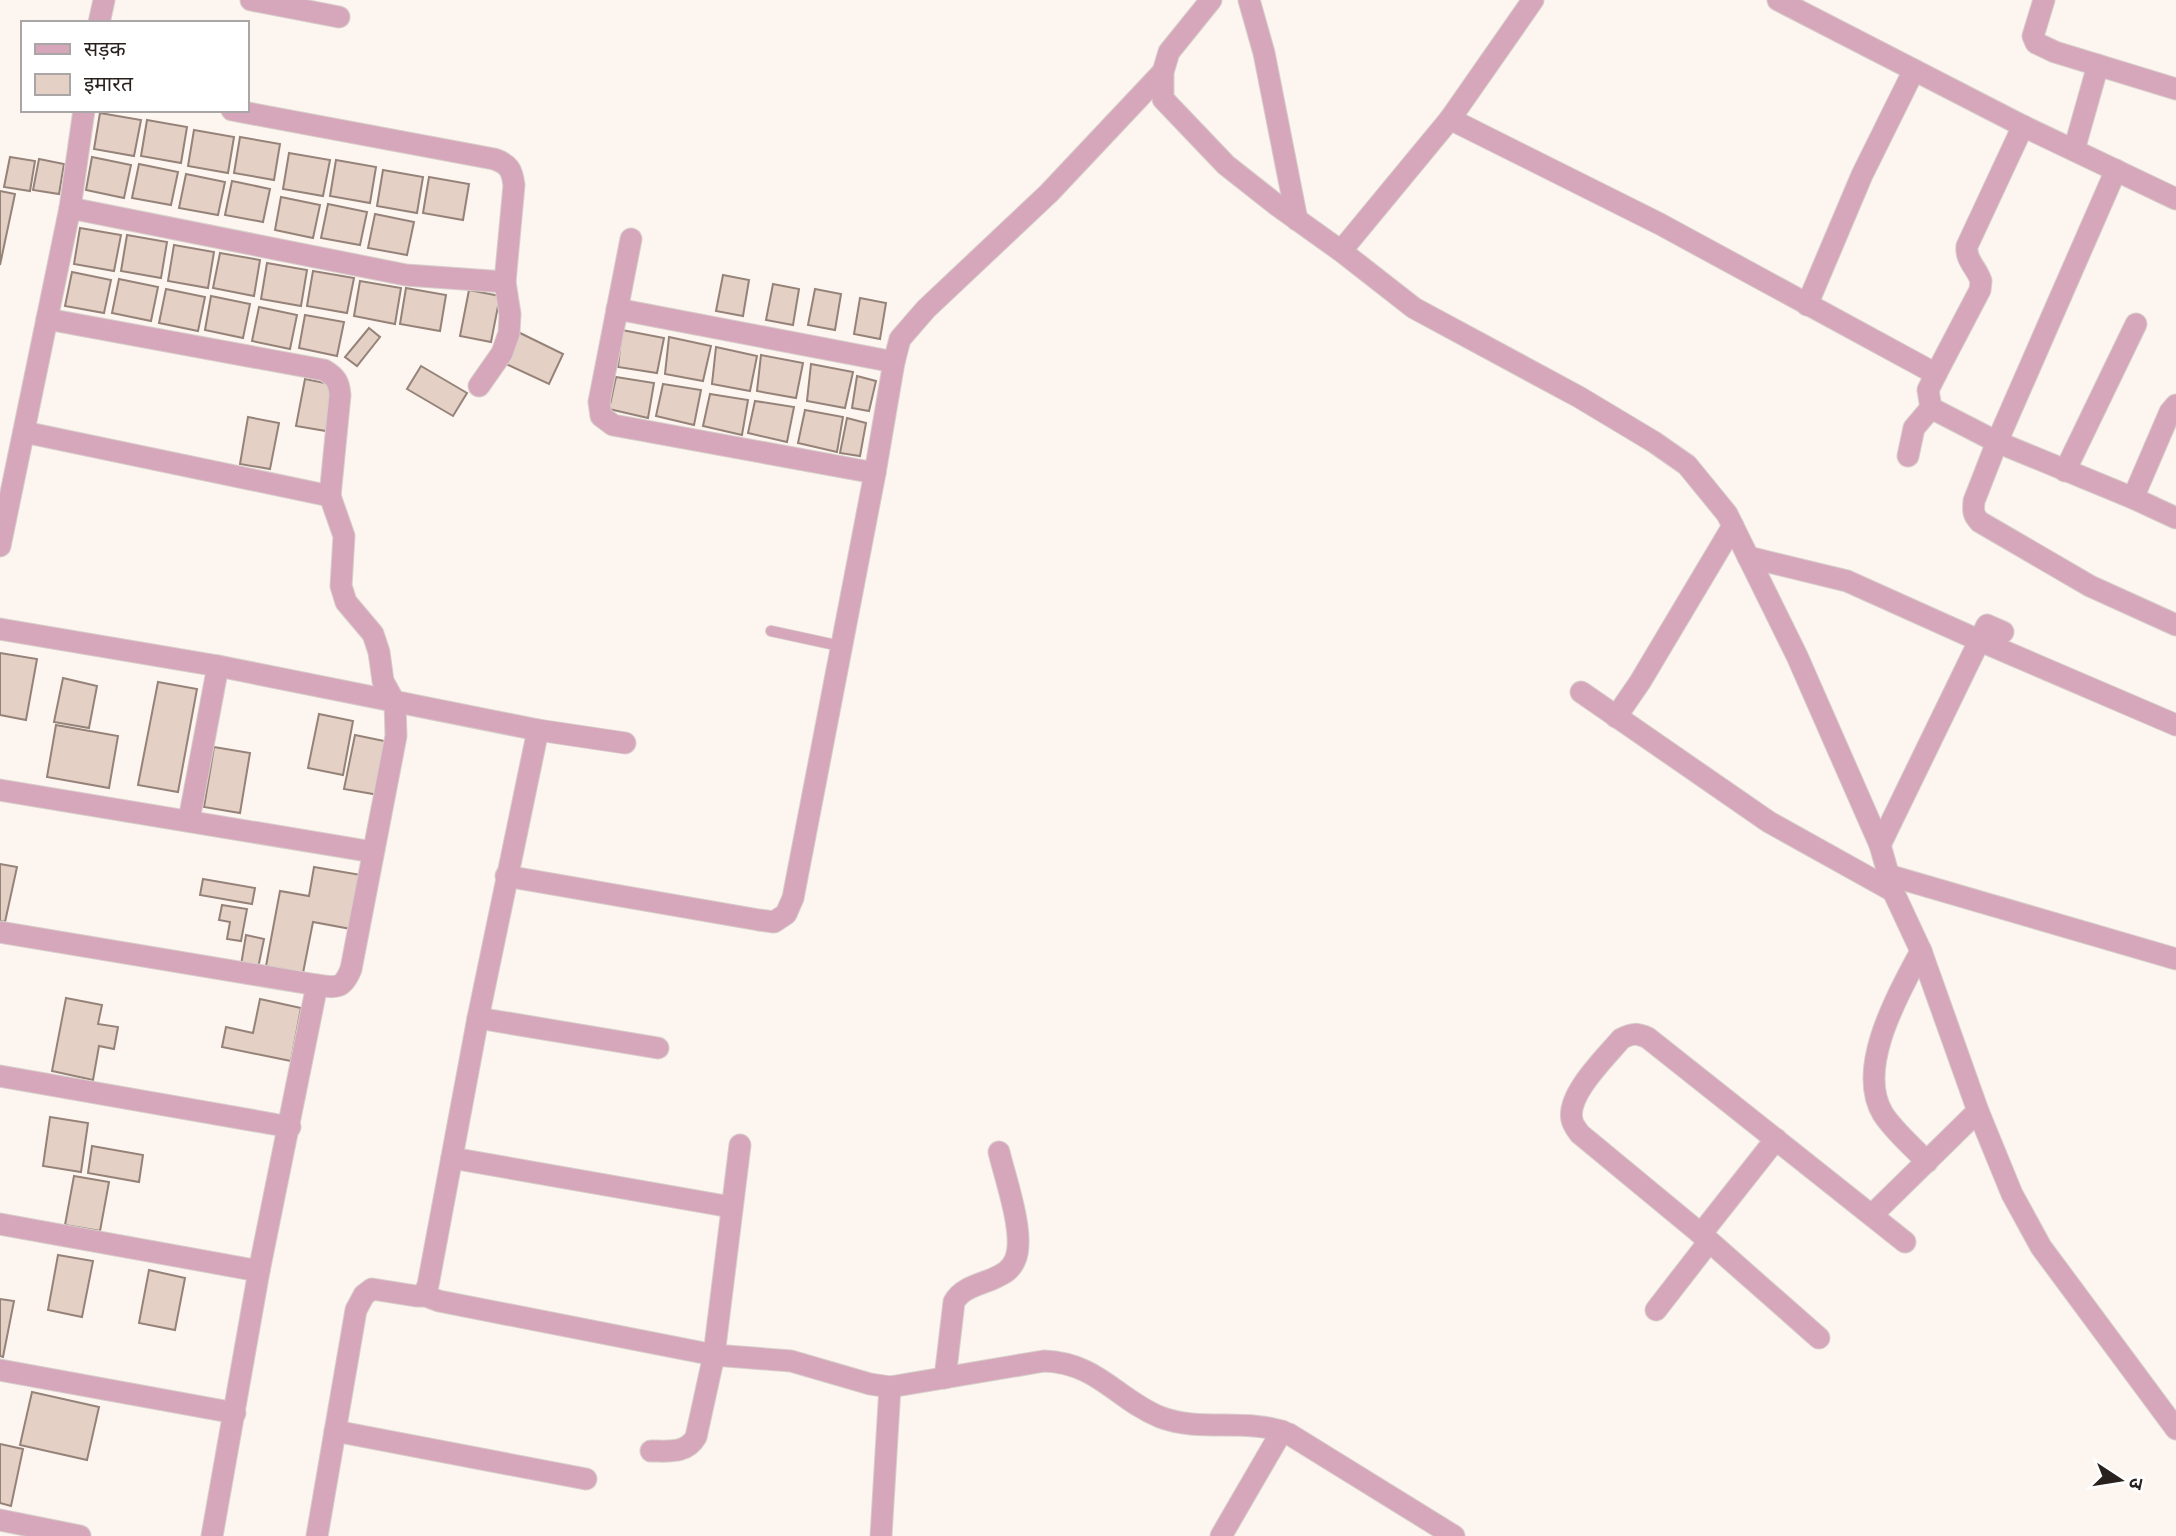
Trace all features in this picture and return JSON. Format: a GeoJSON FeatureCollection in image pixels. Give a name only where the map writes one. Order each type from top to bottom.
{"type":"FeatureCollection","features":[{"type":"Feature","properties":{"kind":"street"},"geometry":{"type":"LineString","coordinates":[[99,21],[104,0]]}},
{"type":"Feature","properties":{"kind":"street"},"geometry":{"type":"LineString","coordinates":[[251,0],[339,18]]}},
{"type":"Feature","properties":{"kind":"street"},"geometry":{"type":"LineString","coordinates":[[1211,0],[1169,52],[1163,72],[1163,99],[1226,164],[1414,308],[1579,397],[1687,465],[1727,514],[1797,656],[1880,845],[1891,883],[1921,951],[1978,1111],[2012,1194],[2041,1247],[2176,1429]]}},
{"type":"Feature","properties":{"kind":"street"},"geometry":{"type":"LineString","coordinates":[[1249,0],[1264,53],[1297,220]]}},
{"type":"Feature","properties":{"kind":"street"},"geometry":{"type":"LineString","coordinates":[[1341,251],[1450,119],[1533,0]]}},
{"type":"Feature","properties":{"kind":"street"},"geometry":{"type":"LineString","coordinates":[[1778,0],[2023,126],[2176,199]]}},
{"type":"Feature","properties":{"kind":"street"},"geometry":{"type":"LineString","coordinates":[[2044,0],[2034,36],[2036,43],[2055,52],[2176,89]]}},
{"type":"Feature","properties":{"kind":"street"},"geometry":{"type":"LineString","coordinates":[[2074,150],[2098,65]]}},
{"type":"Feature","properties":{"kind":"street"},"geometry":{"type":"LineString","coordinates":[[1807,305],[1862,175],[1914,70]]}},
{"type":"Feature","properties":{"kind":"street"},"geometry":{"type":"LineString","coordinates":[[506,876],[774,922],[786,914],[793,898],[900,339],[907,329],[1049,192],[1163,72]]}},
{"type":"Feature","properties":{"kind":"street"},"geometry":{"type":"LineString","coordinates":[[1,532],[70,208],[84,112]]}},
{"type":"Feature","properties":{"kind":"street"},"geometry":{"type":"LineString","coordinates":[[242,112],[505,163],[512,171],[514,185],[505,282],[510,314],[509,333],[502,353],[479,386]]}},
{"type":"Feature","properties":{"kind":"street"},"geometry":{"type":"LineString","coordinates":[[1450,119],[1660,224],[1936,374]]}},
{"type":"Feature","properties":{"kind":"street"},"geometry":{"type":"LineString","coordinates":[[1908,456],[1914,428],[1931,408],[1928,390],[1980,290],[1981,281],[1969,261],[1967,246],[2023,126]]}},
{"type":"Feature","properties":{"kind":"street"},"geometry":{"type":"LineString","coordinates":[[2116,170],[1997,442],[1975,501],[1974,517],[2090,586],[2176,625]]}},
{"type":"Feature","properties":{"kind":"street"},"geometry":{"type":"LineString","coordinates":[[70,208],[406,275],[505,282]]}},
{"type":"Feature","properties":{"kind":"street"},"geometry":{"type":"LineString","coordinates":[[631,239],[599,402],[601,416],[613,425],[875,473]]}},
{"type":"Feature","properties":{"kind":"street"},"geometry":{"type":"LineString","coordinates":[[617,309],[894,362]]}},
{"type":"Feature","properties":{"kind":"street"},"geometry":{"type":"LineString","coordinates":[[0,932],[332,988],[340,986],[351,969],[396,736],[395,702],[383,681],[379,652],[373,634],[346,602],[341,586],[344,536],[330,496],[340,395],[339,383],[334,376],[324,370],[47,319]]}},
{"type":"Feature","properties":{"kind":"street"},"geometry":{"type":"LineString","coordinates":[[2065,471],[2136,324]]}},
{"type":"Feature","properties":{"kind":"street"},"geometry":{"type":"LineString","coordinates":[[2133,498],[2170,412],[2176,405]]}},
{"type":"Feature","properties":{"kind":"street"},"geometry":{"type":"LineString","coordinates":[[1931,408],[1997,442],[2176,518]]}},
{"type":"Feature","properties":{"kind":"street"},"geometry":{"type":"LineString","coordinates":[[24,432],[330,496]]}},
{"type":"Feature","properties":{"kind":"street"},"geometry":{"type":"LineString","coordinates":[[1616,717],[1640,682],[1733,526]]}},
{"type":"Feature","properties":{"kind":"street"},"geometry":{"type":"LineString","coordinates":[[1748,557],[1847,580],[2176,725]]}},
{"type":"Feature","properties":{"kind":"street"},"geometry":{"type":"LineString","coordinates":[[1880,845],[1987,625],[2003,632]]}},
{"type":"Feature","properties":{"kind":"street"},"geometry":{"type":"LineString","coordinates":[[0,629],[218,666],[538,730],[625,743]]}},
{"type":"Feature","properties":{"kind":"street"},"geometry":{"type":"LineString","coordinates":[[189,820],[218,666]]}},
{"type":"Feature","properties":{"kind":"street"},"geometry":{"type":"LineString","coordinates":[[1581,692],[1769,822],[1891,883],[2176,959]]}},
{"type":"Feature","properties":{"kind":"street"},"geometry":{"type":"LineString","coordinates":[[423,1295],[428,1285],[506,876],[538,730]]}},
{"type":"Feature","properties":{"kind":"street"},"geometry":{"type":"LineString","coordinates":[[0,790],[373,852]]}},
{"type":"Feature","properties":{"kind":"street"},"geometry":{"type":"LineString","coordinates":[[1921,951],[1898,995],[1881,1038],[1875,1069],[1874,1095],[1884,1115],[1927,1162]]}},
{"type":"Feature","properties":{"kind":"street"},"geometry":{"type":"LineString","coordinates":[[212,1536],[259,1271],[317,985]]}},
{"type":"Feature","properties":{"kind":"street"},"geometry":{"type":"LineString","coordinates":[[478,1018],[658,1048]]}},
{"type":"Feature","properties":{"kind":"street"},"geometry":{"type":"LineString","coordinates":[[1819,1338],[1580,1134],[1572,1121],[1571,1109],[1575,1097],[1621,1039],[1630,1034],[1648,1038],[1905,1242]]}},
{"type":"Feature","properties":{"kind":"street"},"geometry":{"type":"LineString","coordinates":[[0,1076],[290,1127]]}},
{"type":"Feature","properties":{"kind":"street"},"geometry":{"type":"LineString","coordinates":[[1872,1215],[1978,1111]]}},
{"type":"Feature","properties":{"kind":"street"},"geometry":{"type":"LineString","coordinates":[[1656,1310],[1776,1139]]}},
{"type":"Feature","properties":{"kind":"street"},"geometry":{"type":"LineString","coordinates":[[651,1451],[678,1451],[691,1446],[696,1437],[714,1355],[740,1145]]}},
{"type":"Feature","properties":{"kind":"street"},"geometry":{"type":"LineString","coordinates":[[945,1378],[954,1302],[958,1294],[1007,1272],[1016,1259],[1016,1222],[999,1152]]}},
{"type":"Feature","properties":{"kind":"street"},"geometry":{"type":"LineString","coordinates":[[452,1158],[731,1208]]}},
{"type":"Feature","properties":{"kind":"street"},"geometry":{"type":"LineString","coordinates":[[0,1224],[259,1271]]}},
{"type":"Feature","properties":{"kind":"street"},"geometry":{"type":"LineString","coordinates":[[317,1536],[356,1310],[364,1295],[372,1289],[423,1295],[439,1301],[714,1355],[791,1361],[870,1384],[890,1387],[1044,1361],[1062,1362],[1080,1367],[1160,1417],[1184,1423],[1272,1427],[1282,1431],[1454,1536]]}},
{"type":"Feature","properties":{"kind":"street"},"geometry":{"type":"LineString","coordinates":[[0,1370],[235,1413]]}},
{"type":"Feature","properties":{"kind":"street"},"geometry":{"type":"LineString","coordinates":[[881,1536],[890,1387]]}},
{"type":"Feature","properties":{"kind":"street"},"geometry":{"type":"LineString","coordinates":[[335,1431],[586,1479]]}},
{"type":"Feature","properties":{"kind":"street"},"geometry":{"type":"LineString","coordinates":[[1221,1536],[1282,1431]]}},
{"type":"Feature","properties":{"kind":"street"},"geometry":{"type":"LineString","coordinates":[[0,1520],[80,1536]]}},
{"type":"Feature","properties":{"kind":"lane"},"geometry":{"type":"LineString","coordinates":[[771,631],[840,646]]}},
{"type":"Feature","properties":{"kind":"building"},"geometry":{"type":"Polygon","coordinates":[[[100,113],[141,120],[134,156],[94,149],[100,113]]]}},
{"type":"Feature","properties":{"kind":"building"},"geometry":{"type":"Polygon","coordinates":[[[147,120],[187,127],[181,163],[141,156],[147,120]]]}},
{"type":"Feature","properties":{"kind":"building"},"geometry":{"type":"Polygon","coordinates":[[[194,130],[234,137],[228,173],[188,166],[194,130]]]}},
{"type":"Feature","properties":{"kind":"building"},"geometry":{"type":"Polygon","coordinates":[[[240,137],[280,144],[274,180],[234,173],[240,137]]]}},
{"type":"Feature","properties":{"kind":"building"},"geometry":{"type":"Polygon","coordinates":[[[289,153],[330,160],[323,196],[283,189],[289,153]]]}},
{"type":"Feature","properties":{"kind":"building"},"geometry":{"type":"Polygon","coordinates":[[[10,157],[35,161],[30,191],[4,187],[10,157]]]}},
{"type":"Feature","properties":{"kind":"building"},"geometry":{"type":"Polygon","coordinates":[[[92,157],[131,165],[124,198],[86,190],[92,157]]]}},
{"type":"Feature","properties":{"kind":"building"},"geometry":{"type":"Polygon","coordinates":[[[39,159],[64,164],[59,194],[33,190],[39,159]]]}},
{"type":"Feature","properties":{"kind":"building"},"geometry":{"type":"Polygon","coordinates":[[[336,160],[376,167],[370,203],[330,196],[336,160]]]}},
{"type":"Feature","properties":{"kind":"building"},"geometry":{"type":"Polygon","coordinates":[[[139,164],[178,172],[171,205],[132,198],[139,164]]]}},
{"type":"Feature","properties":{"kind":"building"},"geometry":{"type":"Polygon","coordinates":[[[383,170],[423,177],[417,213],[377,206],[383,170]]]}},
{"type":"Feature","properties":{"kind":"building"},"geometry":{"type":"Polygon","coordinates":[[[186,174],[225,182],[218,215],[179,208],[186,174]]]}},
{"type":"Feature","properties":{"kind":"building"},"geometry":{"type":"Polygon","coordinates":[[[429,177],[469,184],[463,220],[423,213],[429,177]]]}},
{"type":"Feature","properties":{"kind":"building"},"geometry":{"type":"Polygon","coordinates":[[[232,181],[270,189],[263,222],[225,215],[232,181]]]}},
{"type":"Feature","properties":{"kind":"building"},"geometry":{"type":"Polygon","coordinates":[[[0,191],[15,194],[0,265],[0,191]]]}},
{"type":"Feature","properties":{"kind":"building"},"geometry":{"type":"Polygon","coordinates":[[[281,197],[320,205],[313,238],[275,230],[281,197]]]}},
{"type":"Feature","properties":{"kind":"building"},"geometry":{"type":"Polygon","coordinates":[[[328,204],[367,212],[360,245],[321,238],[328,204]]]}},
{"type":"Feature","properties":{"kind":"building"},"geometry":{"type":"Polygon","coordinates":[[[375,214],[414,222],[407,255],[368,248],[375,214]]]}},
{"type":"Feature","properties":{"kind":"building"},"geometry":{"type":"Polygon","coordinates":[[[80,228],[121,235],[114,271],[74,264],[80,228]]]}},
{"type":"Feature","properties":{"kind":"building"},"geometry":{"type":"Polygon","coordinates":[[[127,235],[167,242],[161,278],[121,271],[127,235]]]}},
{"type":"Feature","properties":{"kind":"building"},"geometry":{"type":"Polygon","coordinates":[[[174,245],[214,252],[208,288],[168,281],[174,245]]]}},
{"type":"Feature","properties":{"kind":"building"},"geometry":{"type":"Polygon","coordinates":[[[220,253],[260,260],[254,296],[213,288],[220,253]]]}},
{"type":"Feature","properties":{"kind":"building"},"geometry":{"type":"Polygon","coordinates":[[[267,263],[307,270],[301,306],[261,299],[267,263]]]}},
{"type":"Feature","properties":{"kind":"building"},"geometry":{"type":"Polygon","coordinates":[[[313,271],[354,278],[347,313],[307,306],[313,271]]]}},
{"type":"Feature","properties":{"kind":"building"},"geometry":{"type":"Polygon","coordinates":[[[72,272],[111,280],[104,313],[65,306],[72,272]]]}},
{"type":"Feature","properties":{"kind":"building"},"geometry":{"type":"Polygon","coordinates":[[[723,275],[749,280],[743,316],[716,311],[723,275]]]}},
{"type":"Feature","properties":{"kind":"building"},"geometry":{"type":"Polygon","coordinates":[[[119,279],[158,287],[151,321],[112,313],[119,279]]]}},
{"type":"Feature","properties":{"kind":"building"},"geometry":{"type":"Polygon","coordinates":[[[360,281],[401,288],[395,324],[354,316],[360,281]]]}},
{"type":"Feature","properties":{"kind":"building"},"geometry":{"type":"Polygon","coordinates":[[[773,284],[799,289],[793,325],[766,320],[773,284]]]}},
{"type":"Feature","properties":{"kind":"building"},"geometry":{"type":"Polygon","coordinates":[[[406,288],[446,295],[440,331],[400,324],[406,288]]]}},
{"type":"Feature","properties":{"kind":"building"},"geometry":{"type":"Polygon","coordinates":[[[166,289],[205,297],[198,331],[159,323],[166,289]]]}},
{"type":"Feature","properties":{"kind":"building"},"geometry":{"type":"Polygon","coordinates":[[[815,289],[841,294],[835,330],[808,325],[815,289]]]}},
{"type":"Feature","properties":{"kind":"building"},"geometry":{"type":"Polygon","coordinates":[[[469,290],[500,296],[491,342],[460,336],[469,290]]]}},
{"type":"Feature","properties":{"kind":"building"},"geometry":{"type":"Polygon","coordinates":[[[211,296],[250,304],[243,338],[205,330],[211,296]]]}},
{"type":"Feature","properties":{"kind":"building"},"geometry":{"type":"Polygon","coordinates":[[[860,298],[886,303],[880,339],[854,334],[860,298]]]}},
{"type":"Feature","properties":{"kind":"building"},"geometry":{"type":"Polygon","coordinates":[[[259,307],[297,315],[290,349],[252,341],[259,307]]]}},
{"type":"Feature","properties":{"kind":"building"},"geometry":{"type":"Polygon","coordinates":[[[305,315],[344,322],[337,356],[299,348],[305,315]]]}},
{"type":"Feature","properties":{"kind":"building"},"geometry":{"type":"Polygon","coordinates":[[[369,328],[380,337],[357,366],[345,357],[369,328]]]}},
{"type":"Feature","properties":{"kind":"building"},"geometry":{"type":"Polygon","coordinates":[[[622,330],[664,338],[657,373],[618,367],[622,330]]]}},
{"type":"Feature","properties":{"kind":"building"},"geometry":{"type":"Polygon","coordinates":[[[518,332],[563,354],[549,384],[504,363],[518,332]]]}},
{"type":"Feature","properties":{"kind":"building"},"geometry":{"type":"Polygon","coordinates":[[[669,337],[711,346],[703,381],[665,374],[669,337]]]}},
{"type":"Feature","properties":{"kind":"building"},"geometry":{"type":"Polygon","coordinates":[[[716,347],[757,356],[750,391],[712,384],[716,347]]]}},
{"type":"Feature","properties":{"kind":"building"},"geometry":{"type":"Polygon","coordinates":[[[761,355],[803,363],[796,398],[757,391],[761,355]]]}},
{"type":"Feature","properties":{"kind":"building"},"geometry":{"type":"Polygon","coordinates":[[[811,364],[853,372],[845,408],[807,401],[811,364]]]}},
{"type":"Feature","properties":{"kind":"building"},"geometry":{"type":"Polygon","coordinates":[[[421,366],[467,393],[453,416],[407,389],[421,366]]]}},
{"type":"Feature","properties":{"kind":"building"},"geometry":{"type":"Polygon","coordinates":[[[857,376],[876,381],[869,411],[852,408],[857,376]]]}},
{"type":"Feature","properties":{"kind":"building"},"geometry":{"type":"Polygon","coordinates":[[[616,377],[654,383],[648,418],[609,409],[616,377]]]}},
{"type":"Feature","properties":{"kind":"building"},"geometry":{"type":"Polygon","coordinates":[[[305,379],[335,385],[326,431],[296,426],[305,379]]]}},
{"type":"Feature","properties":{"kind":"building"},"geometry":{"type":"Polygon","coordinates":[[[663,384],[701,390],[694,425],[656,416],[663,384]]]}},
{"type":"Feature","properties":{"kind":"building"},"geometry":{"type":"Polygon","coordinates":[[[710,394],[748,400],[742,435],[703,426],[710,394]]]}},
{"type":"Feature","properties":{"kind":"building"},"geometry":{"type":"Polygon","coordinates":[[[755,401],[794,407],[787,442],[748,433],[755,401]]]}},
{"type":"Feature","properties":{"kind":"building"},"geometry":{"type":"Polygon","coordinates":[[[805,410],[843,417],[837,452],[798,443],[805,410]]]}},
{"type":"Feature","properties":{"kind":"building"},"geometry":{"type":"Polygon","coordinates":[[[248,417],[279,423],[270,469],[240,464],[248,417]]]}},
{"type":"Feature","properties":{"kind":"building"},"geometry":{"type":"Polygon","coordinates":[[[847,418],[866,423],[860,456],[840,453],[847,418]]]}},
{"type":"Feature","properties":{"kind":"building"},"geometry":{"type":"Polygon","coordinates":[[[0,653],[37,659],[26,720],[0,715],[0,653]]]}},
{"type":"Feature","properties":{"kind":"building"},"geometry":{"type":"Polygon","coordinates":[[[63,678],[97,686],[89,728],[54,722],[63,678]]]}},
{"type":"Feature","properties":{"kind":"building"},"geometry":{"type":"Polygon","coordinates":[[[158,682],[197,689],[178,792],[138,785],[158,682]]]}},
{"type":"Feature","properties":{"kind":"building"},"geometry":{"type":"Polygon","coordinates":[[[319,714],[353,721],[343,775],[308,768],[319,714]]]}},
{"type":"Feature","properties":{"kind":"building"},"geometry":{"type":"Polygon","coordinates":[[[56,725],[118,736],[109,788],[47,777],[56,725]]]}},
{"type":"Feature","properties":{"kind":"building"},"geometry":{"type":"Polygon","coordinates":[[[355,735],[389,742],[379,795],[344,789],[355,735]]]}},
{"type":"Feature","properties":{"kind":"building"},"geometry":{"type":"Polygon","coordinates":[[[214,747],[250,753],[240,813],[204,807],[214,747]]]}},
{"type":"Feature","properties":{"kind":"building"},"geometry":{"type":"Polygon","coordinates":[[[0,864],[17,867],[5,922],[0,921],[0,864]]]}},
{"type":"Feature","properties":{"kind":"building"},"geometry":{"type":"Polygon","coordinates":[[[314,867],[361,875],[351,929],[313,922],[303,973],[266,966],[280,891],[309,896],[314,867]]]}},
{"type":"Feature","properties":{"kind":"building"},"geometry":{"type":"Polygon","coordinates":[[[203,879],[255,888],[252,904],[200,895],[203,879]]]}},
{"type":"Feature","properties":{"kind":"building"},"geometry":{"type":"Polygon","coordinates":[[[222,905],[247,909],[241,941],[227,939],[230,922],[219,920],[222,905]]]}},
{"type":"Feature","properties":{"kind":"building"},"geometry":{"type":"Polygon","coordinates":[[[246,935],[264,939],[258,968],[241,965],[246,935]]]}},
{"type":"Feature","properties":{"kind":"building"},"geometry":{"type":"Polygon","coordinates":[[[66,998],[102,1005],[98,1024],[118,1027],[114,1049],[99,1046],[93,1080],[52,1071],[66,998]]]}},
{"type":"Feature","properties":{"kind":"building"},"geometry":{"type":"Polygon","coordinates":[[[260,999],[301,1008],[291,1061],[222,1047],[226,1027],[253,1033],[260,999]]]}},
{"type":"Feature","properties":{"kind":"building"},"geometry":{"type":"Polygon","coordinates":[[[50,1117],[88,1123],[81,1172],[43,1166],[50,1117]]]}},
{"type":"Feature","properties":{"kind":"building"},"geometry":{"type":"Polygon","coordinates":[[[92,1146],[143,1155],[139,1182],[88,1173],[92,1146]]]}},
{"type":"Feature","properties":{"kind":"building"},"geometry":{"type":"Polygon","coordinates":[[[74,1176],[109,1182],[100,1231],[65,1225],[74,1176]]]}},
{"type":"Feature","properties":{"kind":"building"},"geometry":{"type":"Polygon","coordinates":[[[58,1255],[93,1261],[82,1317],[48,1310],[58,1255]]]}},
{"type":"Feature","properties":{"kind":"building"},"geometry":{"type":"Polygon","coordinates":[[[149,1270],[185,1278],[175,1330],[139,1323],[149,1270]]]}},
{"type":"Feature","properties":{"kind":"building"},"geometry":{"type":"Polygon","coordinates":[[[0,1299],[14,1301],[3,1357],[0,1356],[0,1299]]]}},
{"type":"Feature","properties":{"kind":"building"},"geometry":{"type":"Polygon","coordinates":[[[32,1392],[99,1407],[87,1460],[20,1445],[32,1392]]]}},
{"type":"Feature","properties":{"kind":"building"},"geometry":{"type":"Polygon","coordinates":[[[0,1444],[23,1449],[11,1506],[0,1503],[0,1444]]]}}]}
